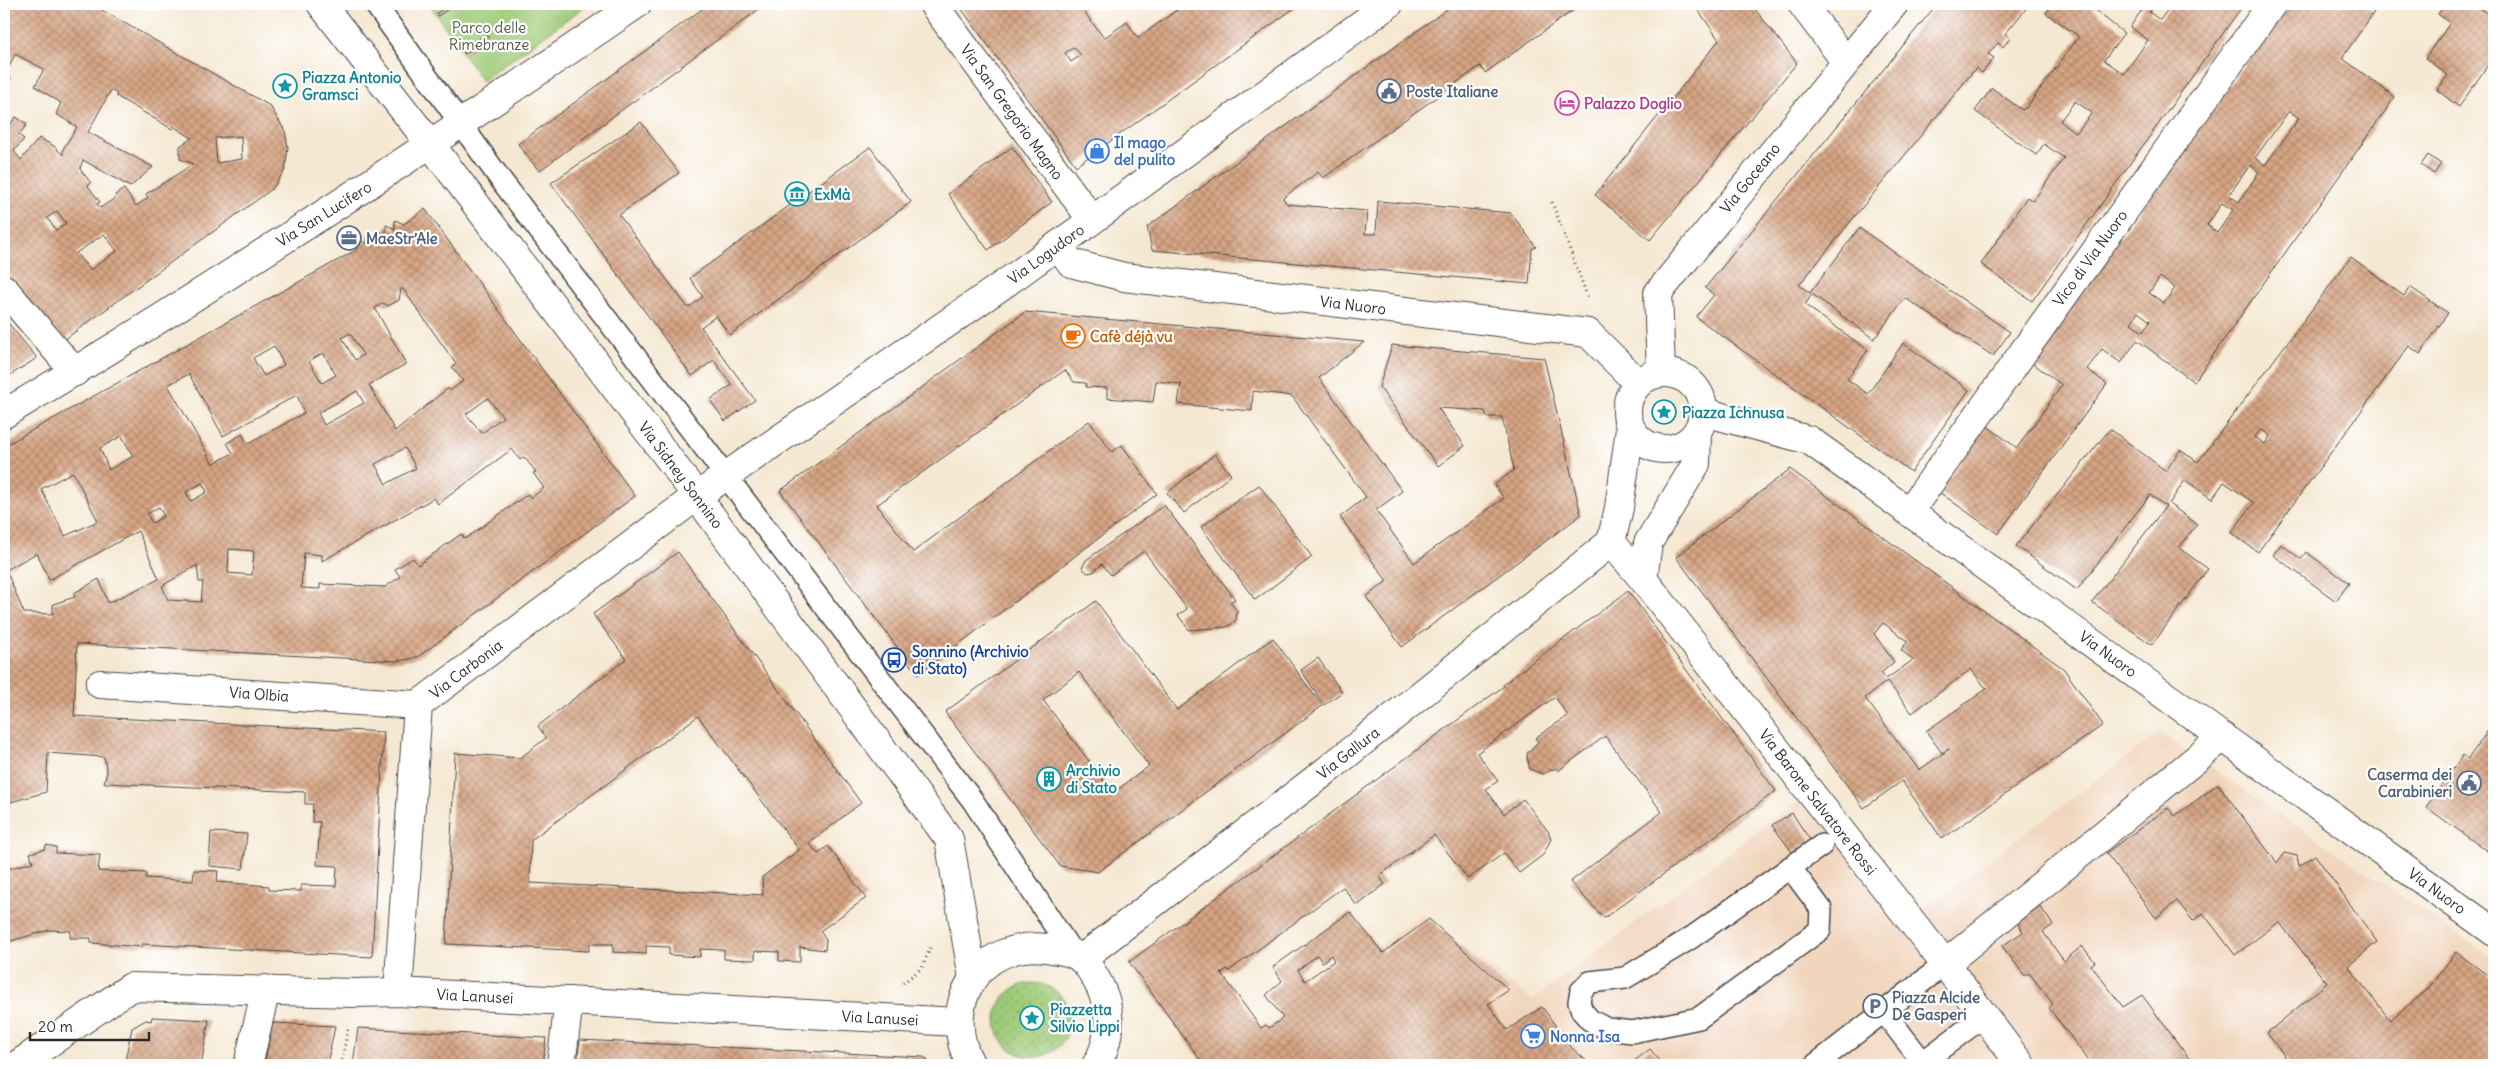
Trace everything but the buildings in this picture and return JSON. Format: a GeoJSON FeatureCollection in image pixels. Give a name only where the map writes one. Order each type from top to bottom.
{"type":"FeatureCollection","features":[{"type":"Feature","properties":{"kind":"street","name":"Via Sidney Sonnino"},"geometry":{"type":"LineString","coordinates":[[321,4],[431,144],[696,496],[949,839],[973,978]]}},
{"type":"Feature","properties":{"kind":"street","name":"Via San Lucifero"},"geometry":{"type":"LineString","coordinates":[[4,414],[75,372],[460,126],[637,4]]}},
{"type":"Feature","properties":{"kind":"street","name":"Via San Gregorio Magno"},"geometry":{"type":"LineString","coordinates":[[933,4],[1092,220]]}},
{"type":"Feature","properties":{"kind":"street","name":"Via Logudoro"},"geometry":{"type":"LineString","coordinates":[[696,496],[1058,245],[1389,4]]}},
{"type":"Feature","properties":{"kind":"street"},"geometry":{"type":"LineString","coordinates":[[1802,4],[1846,62]]}},
{"type":"Feature","properties":{"kind":"street","name":"Via Goceano"},"geometry":{"type":"LineString","coordinates":[[1650,378],[1658,293],[1894,4]]}},
{"type":"Feature","properties":{"kind":"street","name":"Vico di Via Nuoro"},"geometry":{"type":"LineString","coordinates":[[1909,512],[2272,4]]}},
{"type":"Feature","properties":{"kind":"street","name":"Via Nuoro"},"geometry":{"type":"LineString","coordinates":[[1058,245],[1071,263],[1124,277],[1588,333],[1650,378]]}},
{"type":"Feature","properties":{"kind":"street"},"geometry":{"type":"LineString","coordinates":[[4,289],[75,372]]}},
{"type":"Feature","properties":{"kind":"street"},"geometry":{"type":"LineString","coordinates":[[1611,542],[1619,508],[1630,428],[1626,406],[1630,394],[1650,378],[1678,375],[1690,382],[1699,392],[1701,422],[1696,464],[1648,543],[1643,580]]}},
{"type":"Feature","properties":{"kind":"street"},"geometry":{"type":"LineString","coordinates":[[1630,428],[1642,443],[1660,450],[1671,450],[1685,444],[1701,422]]}},
{"type":"Feature","properties":{"kind":"street","name":"Via Nuoro"},"geometry":{"type":"LineString","coordinates":[[1701,422],[1809,440],[2494,932]]}},
{"type":"Feature","properties":{"kind":"street","name":"Via Carbonia"},"geometry":{"type":"LineString","coordinates":[[398,992],[418,705],[696,496]]}},
{"type":"Feature","properties":{"kind":"street","name":"Via Barone Salvatore Rossi"},"geometry":{"type":"LineString","coordinates":[[1611,542],[1946,964],[2021,1065]]}},
{"type":"Feature","properties":{"kind":"street","name":"Via Gallura"},"geometry":{"type":"LineString","coordinates":[[1077,956],[1318,777],[1611,542]]}},
{"type":"Feature","properties":{"kind":"street","name":"Via Olbia"},"geometry":{"type":"LineString","coordinates":[[100,684],[418,705]]}},
{"type":"Feature","properties":{"kind":"street"},"geometry":{"type":"LineString","coordinates":[[1946,964],[2223,737]]}},
{"type":"Feature","properties":{"kind":"street"},"geometry":{"type":"LineString","coordinates":[[971,1065],[964,1053],[958,1022],[962,999],[973,978],[994,958],[1021,948],[1036,947],[1077,956],[1103,993],[1107,1006],[1108,1034],[1100,1063]]}},
{"type":"Feature","properties":{"kind":"street","name":"Via Lanusei"},"geometry":{"type":"LineString","coordinates":[[17,1065],[131,986],[354,993],[398,992],[958,1022]]}},
{"type":"Feature","properties":{"kind":"street"},"geometry":{"type":"LineString","coordinates":[[248,1065],[266,989]]}},
{"type":"Feature","properties":{"kind":"street"},"geometry":{"type":"LineString","coordinates":[[561,1065],[569,1001]]}},
{"type":"Feature","properties":{"kind":"lane"},"geometry":{"type":"LineString","coordinates":[[375,4],[460,126],[973,801],[1077,956]]}},
{"type":"Feature","properties":{"kind":"lane"},"geometry":{"type":"LineString","coordinates":[[1790,867],[1821,909],[1820,930],[1699,1018],[1632,1032],[1607,1029],[1590,1020],[1582,1011],[1579,1002],[1581,991],[1590,982],[1625,978],[1691,938],[1790,867],[1822,845]]}},
{"type":"Feature","properties":{"kind":"lane"},"geometry":{"type":"LineString","coordinates":[[1815,1065],[1946,964]]}},
{"type":"Feature","properties":{"kind":"lane"},"geometry":{"type":"LineString","coordinates":[[1884,1012],[1924,1063],[1984,1016]]}},
{"type":"Feature","properties":{"kind":"path"},"geometry":{"type":"LineString","coordinates":[[1552,202],[1588,299]]}},
{"type":"Feature","properties":{"kind":"path"},"geometry":{"type":"LineString","coordinates":[[868,1017],[869,997],[890,994],[922,968],[932,943]]}},
{"type":"Feature","properties":{"kind":"shaded area"},"geometry":{"type":"Polygon","coordinates":[[[2160,733],[2494,959],[2494,1065],[1348,1065],[1302,1003],[1421,914],[1532,1000],[1805,796],[1902,925],[2160,733]]]}},
{"type":"Feature","properties":{"kind":"green space","name":"Parco delle Rimebranze"},"geometry":{"type":"Polygon","coordinates":[[[429,4],[588,4],[482,81],[429,4]]]}},
{"type":"Feature","properties":{"kind":"green space"},"geometry":{"type":"Polygon","coordinates":[[[1033,983],[1054,989],[1064,999],[1070,1020],[1064,1041],[1054,1051],[1033,1057],[1012,1051],[1002,1041],[996,1020],[1002,999],[1012,989],[1033,983]]]}},
{"type":"Feature","properties":{"kind":"place","name":"Piazza Antonio Gramsci"},"geometry":{"type":"Point","coordinates":[285,86]}},
{"type":"Feature","properties":{"kind":"place","name":"Poste Italiane"},"geometry":{"type":"Point","coordinates":[1389,91]}},
{"type":"Feature","properties":{"kind":"place","name":"Palazzo Doglio"},"geometry":{"type":"Point","coordinates":[1567,103]}},
{"type":"Feature","properties":{"kind":"place","name":"Il mago del pulito"},"geometry":{"type":"Point","coordinates":[1097,151]}},
{"type":"Feature","properties":{"kind":"place","name":"ExMà"},"geometry":{"type":"Point","coordinates":[797,194]}},
{"type":"Feature","properties":{"kind":"place","name":"MaeStr’Ale"},"geometry":{"type":"Point","coordinates":[349,238]}},
{"type":"Feature","properties":{"kind":"place","name":"Cafè déjà vu"},"geometry":{"type":"Point","coordinates":[1073,336]}},
{"type":"Feature","properties":{"kind":"place","name":"Piazza Ichnusa"},"geometry":{"type":"Point","coordinates":[1664,412]}},
{"type":"Feature","properties":{"kind":"place","name":"Sonnino (Archivio di Stato)"},"geometry":{"type":"Point","coordinates":[894,660]}},
{"type":"Feature","properties":{"kind":"place","name":"Archivio di Stato"},"geometry":{"type":"Point","coordinates":[1049,779]}},
{"type":"Feature","properties":{"kind":"place","name":"Caserma dei Carabinieri"},"geometry":{"type":"Point","coordinates":[2469,783]}},
{"type":"Feature","properties":{"kind":"place","name":"Piazza Alcide De Gasperi"},"geometry":{"type":"Point","coordinates":[1875,1006]}},
{"type":"Feature","properties":{"kind":"place","name":"Piazzetta Silvio Lippi"},"geometry":{"type":"Point","coordinates":[1032,1018]}},
{"type":"Feature","properties":{"kind":"place","name":"Nonna Isa"},"geometry":{"type":"Point","coordinates":[1533,1036]}}]}
